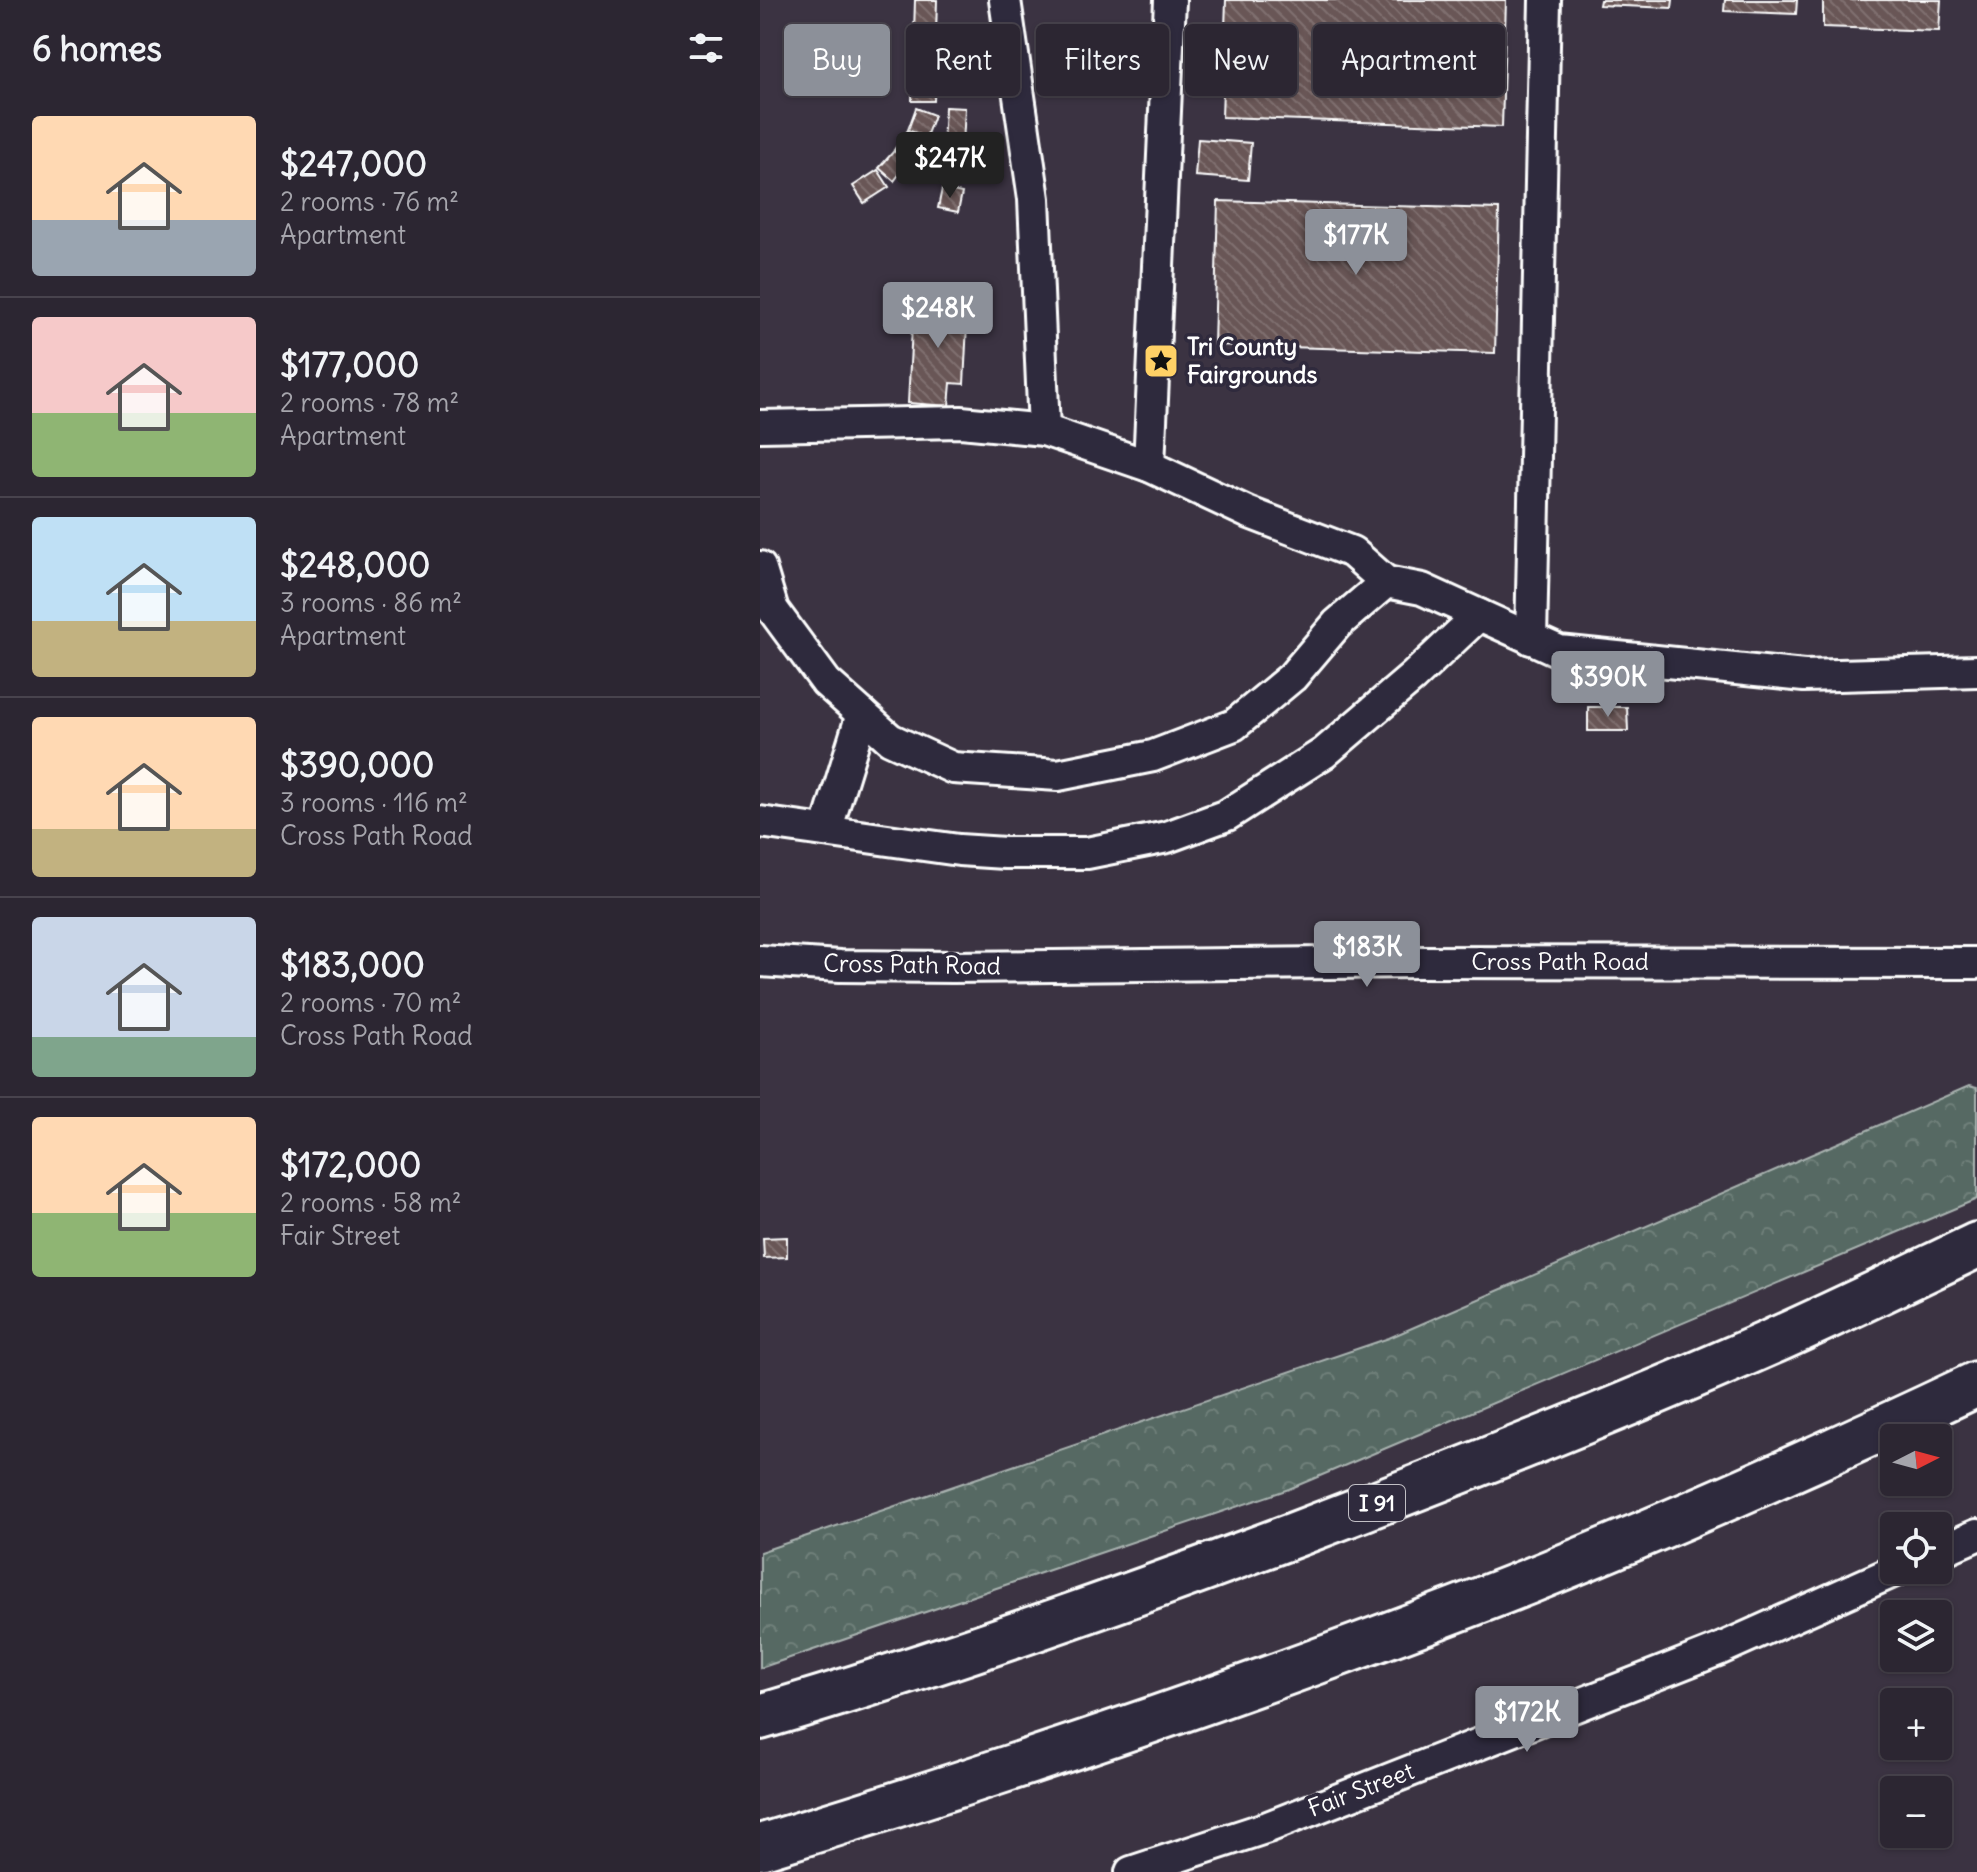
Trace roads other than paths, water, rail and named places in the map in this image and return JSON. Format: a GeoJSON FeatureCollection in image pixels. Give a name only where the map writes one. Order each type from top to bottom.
{"type":"FeatureCollection","features":[{"type":"Feature","properties":{"kind":"highway","name":"I 91"},"geometry":{"type":"LineString","coordinates":[[760,1717],[1112,1601],[1413,1489],[1770,1343],[1977,1245]]}},
{"type":"Feature","properties":{"kind":"highway"},"geometry":{"type":"LineString","coordinates":[[760,1847],[1078,1746],[1433,1619],[1737,1494],[1977,1384]]}},
{"type":"Feature","properties":{"kind":"street"},"geometry":{"type":"LineString","coordinates":[[1005,0],[1034,199],[1044,430]]}},
{"type":"Feature","properties":{"kind":"street"},"geometry":{"type":"LineString","coordinates":[[1149,466],[1170,0]]}},
{"type":"Feature","properties":{"kind":"street"},"geometry":{"type":"LineString","coordinates":[[1531,639],[1545,0]]}},
{"type":"Feature","properties":{"kind":"street"},"geometry":{"type":"LineString","coordinates":[[760,426],[961,422],[1044,430],[1149,466],[1247,512],[1352,552],[1386,582],[1422,589],[1559,651],[1804,676],[1977,671]]}},
{"type":"Feature","properties":{"kind":"street"},"geometry":{"type":"LineString","coordinates":[[760,567],[773,610],[826,682],[890,739],[953,768],[1058,775],[1153,756],[1234,725],[1292,677],[1337,624],[1386,582]]}},
{"type":"Feature","properties":{"kind":"street"},"geometry":{"type":"LineString","coordinates":[[760,822],[959,850],[1005,853],[1087,853],[1167,837],[1227,815],[1324,753],[1413,677],[1479,615]]}},
{"type":"Feature","properties":{"kind":"street"},"geometry":{"type":"LineString","coordinates":[[826,831],[862,714]]}},
{"type":"Feature","properties":{"kind":"street","name":"Cross Path Road"},"geometry":{"type":"LineString","coordinates":[[760,961],[840,966],[953,967],[1416,962],[1977,963]]}},
{"type":"Feature","properties":{"kind":"street"},"geometry":{"type":"LineString","coordinates":[[1952,1546],[1977,1535]]}},
{"type":"Feature","properties":{"kind":"street","name":"Fair Street"},"geometry":{"type":"LineString","coordinates":[[1131,1872],[1268,1827],[1718,1650],[1880,1578]]}},
{"type":"Feature","properties":{"kind":"place","name":"Tri County Fairgrounds"},"geometry":{"type":"Point","coordinates":[1161,361]}}]}
